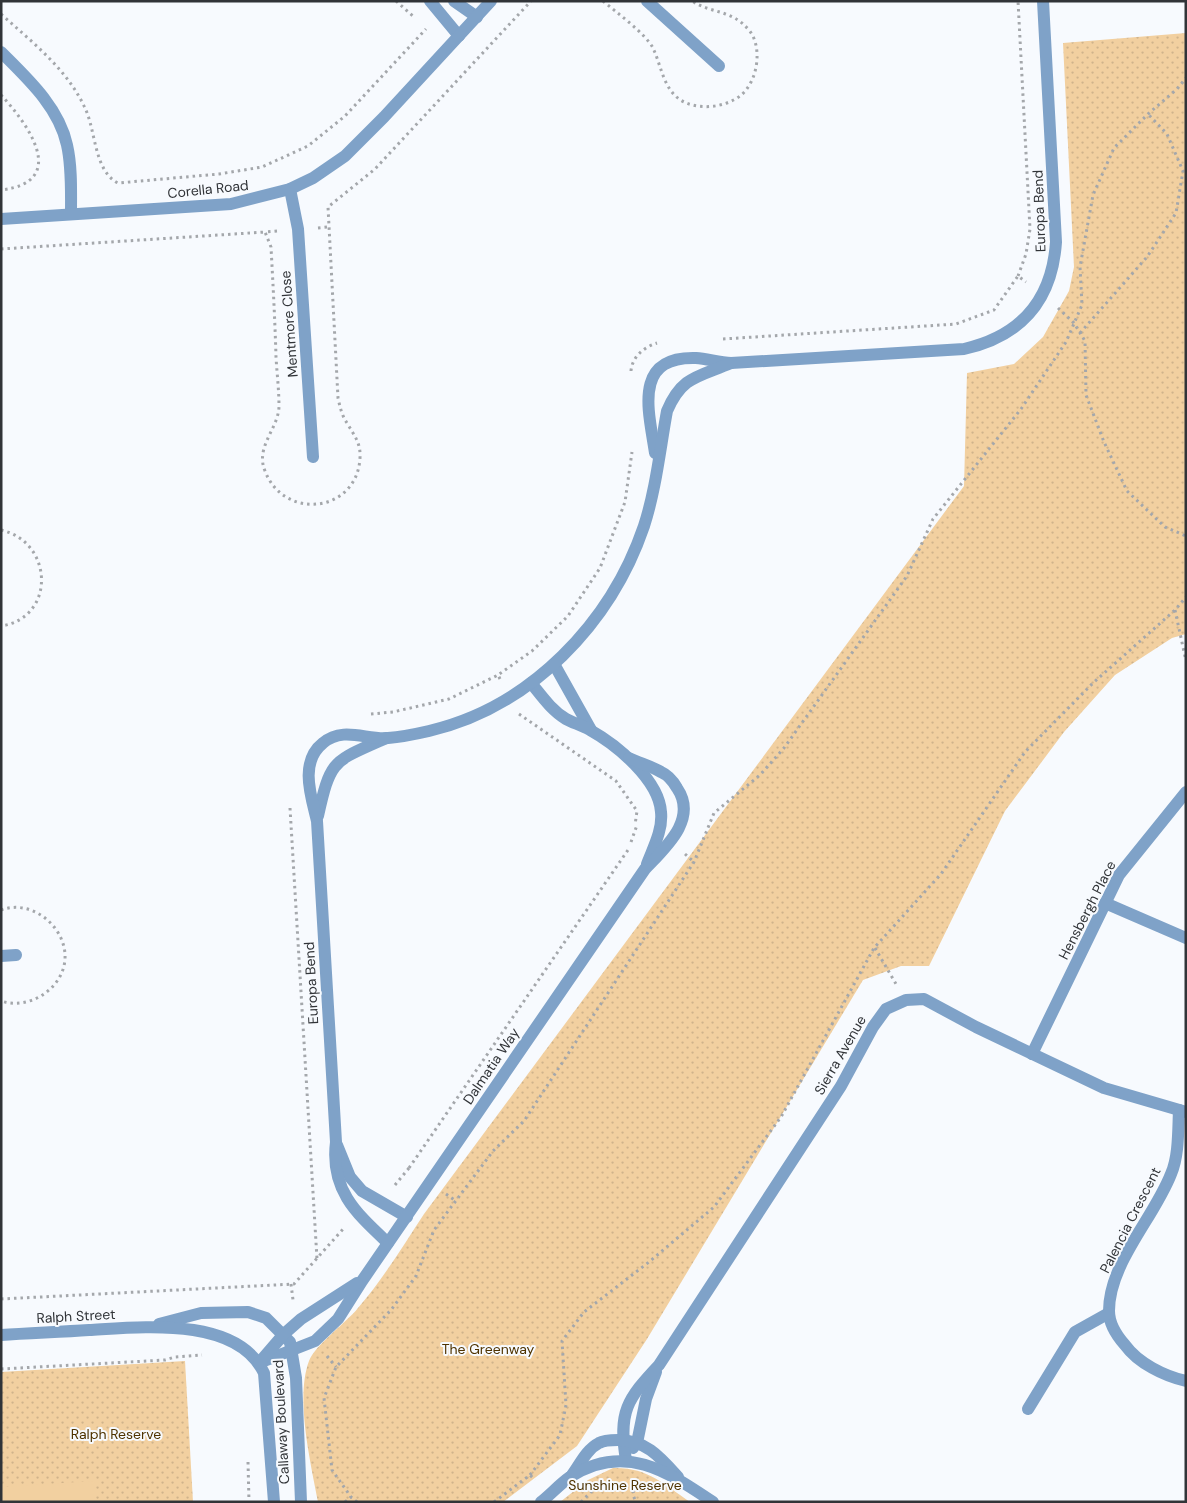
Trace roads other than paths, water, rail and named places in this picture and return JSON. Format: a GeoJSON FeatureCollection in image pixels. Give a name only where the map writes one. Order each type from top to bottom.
{"type":"FeatureCollection","features":[{"type":"Feature","properties":{"kind":"street"},"geometry":{"type":"LineString","coordinates":[[430,1],[459,36]]}},
{"type":"Feature","properties":{"kind":"street"},"geometry":{"type":"LineString","coordinates":[[454,1],[477,17]]}},
{"type":"Feature","properties":{"kind":"street","name":"Corella Road"},"geometry":{"type":"LineString","coordinates":[[1,219],[231,204],[290,189],[313,178],[346,156],[492,1]]}},
{"type":"Feature","properties":{"kind":"street"},"geometry":{"type":"LineString","coordinates":[[647,1],[718,66]]}},
{"type":"Feature","properties":{"kind":"street","name":"Europa Bend"},"geometry":{"type":"LineString","coordinates":[[657,465],[648,404],[652,376],[661,366],[674,361],[695,358],[731,364],[964,349],[985,343],[1006,333],[1020,323],[1044,295],[1055,260],[1056,242],[1043,1]]}},
{"type":"Feature","properties":{"kind":"street"},"geometry":{"type":"LineString","coordinates":[[1,52],[44,98],[63,132],[70,164],[71,214]]}},
{"type":"Feature","properties":{"kind":"street","name":"Mentmore Close"},"geometry":{"type":"LineString","coordinates":[[290,189],[298,229],[312,457]]}},
{"type":"Feature","properties":{"kind":"street","name":"Europa Bend"},"geometry":{"type":"LineString","coordinates":[[388,1243],[358,1215],[337,1180],[334,1160],[336,1142],[317,821],[309,784],[309,768],[313,754],[324,742],[343,734],[386,738],[426,732],[462,720],[509,697],[531,683],[554,664],[585,633],[620,581],[645,524],[666,411],[674,395],[683,384],[696,375],[731,364]]}},
{"type":"Feature","properties":{"kind":"street","name":"Dalmatia Way"},"geometry":{"type":"LineString","coordinates":[[554,664],[591,730]]}},
{"type":"Feature","properties":{"kind":"street","name":"Dalmatia Way"},"geometry":{"type":"LineString","coordinates":[[259,1363],[289,1342],[315,1340],[338,1319],[429,1182],[645,869],[672,840],[682,822],[685,809],[682,794],[672,780],[662,772],[629,758],[591,730],[565,718],[553,709],[531,683]]}},
{"type":"Feature","properties":{"kind":"street","name":"Europa Bend"},"geometry":{"type":"LineString","coordinates":[[317,821],[326,782],[333,768],[343,757],[386,738]]}},
{"type":"Feature","properties":{"kind":"street","name":"Dalmatia Way"},"geometry":{"type":"LineString","coordinates":[[629,758],[650,784],[659,800],[661,814],[660,829],[645,869]]}},
{"type":"Feature","properties":{"kind":"street","name":"Hensbergh Place"},"geometry":{"type":"LineString","coordinates":[[1032,1054],[1119,875],[1186,792]]}},
{"type":"Feature","properties":{"kind":"street"},"geometry":{"type":"LineString","coordinates":[[1105,903],[1186,938]]}},
{"type":"Feature","properties":{"kind":"street"},"geometry":{"type":"LineString","coordinates":[[1,956],[16,955]]}},
{"type":"Feature","properties":{"kind":"street","name":"Sierra Avenue"},"geometry":{"type":"LineString","coordinates":[[630,1441],[624,1415],[631,1398],[659,1365],[841,1086],[873,1027],[886,1009],[906,1000],[924,999],[1032,1054]]}},
{"type":"Feature","properties":{"kind":"street"},"geometry":{"type":"LineString","coordinates":[[1032,1054],[1104,1088],[1183,1111]]}},
{"type":"Feature","properties":{"kind":"street","name":"Palencia Crescent"},"geometry":{"type":"LineString","coordinates":[[1109,1313],[1116,1276],[1158,1203],[1173,1172],[1183,1111]]}},
{"type":"Feature","properties":{"kind":"street","name":"Europa Bend"},"geometry":{"type":"LineString","coordinates":[[336,1142],[350,1177],[362,1191],[407,1217]]}},
{"type":"Feature","properties":{"kind":"street","name":"Dalmatia Way"},"geometry":{"type":"LineString","coordinates":[[259,1363],[289,1342],[301,1319],[362,1281]]}},
{"type":"Feature","properties":{"kind":"street","name":"Ralph Street"},"geometry":{"type":"LineString","coordinates":[[152,1326],[201,1313],[248,1312],[266,1318],[289,1342]]}},
{"type":"Feature","properties":{"kind":"street"},"geometry":{"type":"LineString","coordinates":[[1028,1408],[1074,1332],[1109,1313],[1116,1334],[1134,1358],[1176,1379],[1186,1381]]}},
{"type":"Feature","properties":{"kind":"street","name":"Ralph Street"},"geometry":{"type":"LineString","coordinates":[[1,1335],[152,1326],[200,1332],[222,1337],[236,1343],[259,1363]]}},
{"type":"Feature","properties":{"kind":"street","name":"Callaway Boulevard"},"geometry":{"type":"LineString","coordinates":[[289,1342],[296,1378],[301,1502]]}},
{"type":"Feature","properties":{"kind":"street","name":"Callaway Boulevard"},"geometry":{"type":"LineString","coordinates":[[259,1363],[266,1384],[274,1502]]}},
{"type":"Feature","properties":{"kind":"street","name":"Sierra Avenue"},"geometry":{"type":"LineString","coordinates":[[626,1460],[630,1441],[659,1365]]}},
{"type":"Feature","properties":{"kind":"street"},"geometry":{"type":"LineString","coordinates":[[545,1498],[570,1477],[589,1451],[600,1442],[630,1441],[653,1450],[681,1480]]}},
{"type":"Feature","properties":{"kind":"street"},"geometry":{"type":"LineString","coordinates":[[570,1477],[600,1463],[626,1460],[640,1463],[681,1480],[714,1502]]}},
{"type":"Feature","properties":{"kind":"park label","name":"The Greenway"},"geometry":{"type":"Point","coordinates":[488,1349]}},
{"type":"Feature","properties":{"kind":"park label","name":"Ralph Reserve"},"geometry":{"type":"Point","coordinates":[116,1434]}},
{"type":"Feature","properties":{"kind":"park label","name":"Sunshine Reserve"},"geometry":{"type":"Point","coordinates":[625,1485]}}]}
